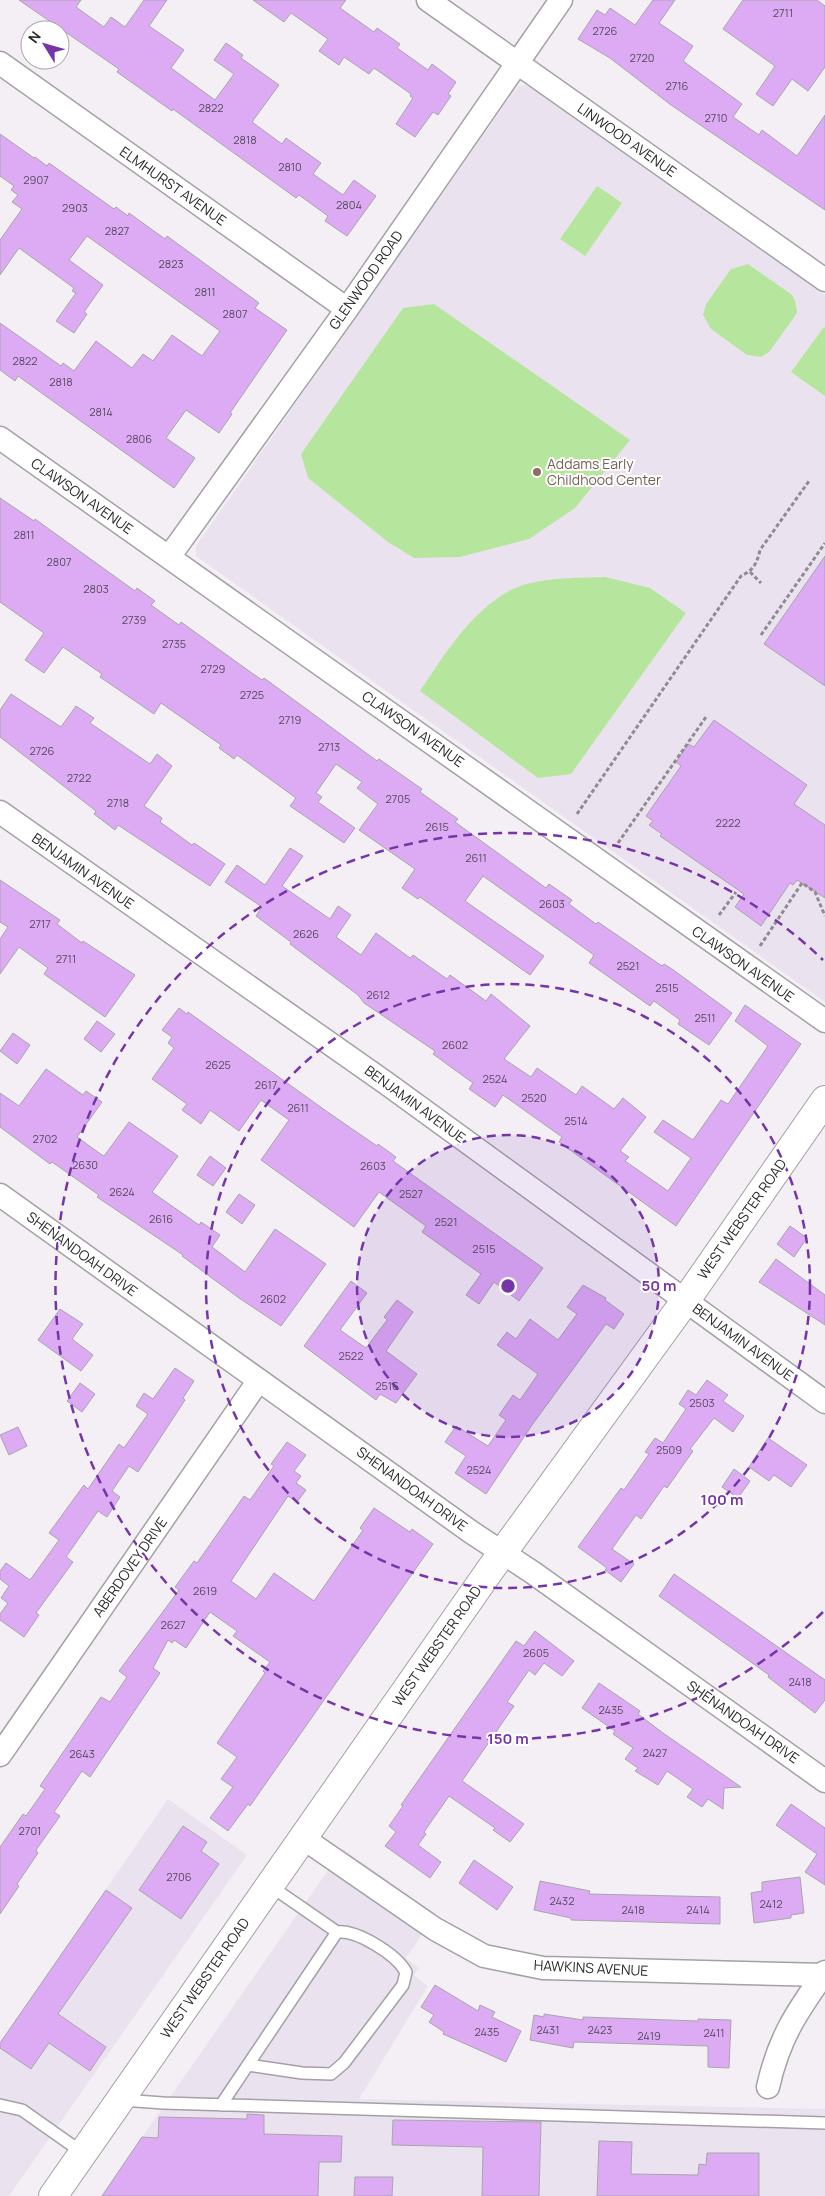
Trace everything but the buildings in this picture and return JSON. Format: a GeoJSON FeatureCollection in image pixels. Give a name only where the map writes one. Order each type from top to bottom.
{"type":"FeatureCollection","features":[{"type":"Feature","properties":{"kind":"street","name":"LINWOOD AVENUE"},"geometry":{"type":"LineString","coordinates":[[428,0],[825,280]]}},
{"type":"Feature","properties":{"kind":"street","name":"GLENWOOD ROAD"},"geometry":{"type":"LineString","coordinates":[[169,557],[347,309],[561,0]]}},
{"type":"Feature","properties":{"kind":"street","name":"ELMHURST AVENUE"},"geometry":{"type":"LineString","coordinates":[[0,64],[347,309]]}},
{"type":"Feature","properties":{"kind":"street","name":"CLAWSON AVENUE"},"geometry":{"type":"LineString","coordinates":[[0,438],[825,1021]]}},
{"type":"Feature","properties":{"kind":"street","name":"BENJAMIN AVENUE"},"geometry":{"type":"LineString","coordinates":[[0,812],[386,1083],[825,1402]]}},
{"type":"Feature","properties":{"kind":"street","name":"WEST WEBSTER ROAD"},"geometry":{"type":"LineString","coordinates":[[53,2196],[269,1885],[503,1553],[686,1300],[825,1100]]}},
{"type":"Feature","properties":{"kind":"street","name":"SHENANDOAH DRIVE"},"geometry":{"type":"LineString","coordinates":[[0,1195],[825,1781]]}},
{"type":"Feature","properties":{"kind":"street","name":"ABERDOVEY DRIVE"},"geometry":{"type":"LineString","coordinates":[[0,1754],[259,1380]]}},
{"type":"Feature","properties":{"kind":"street","name":"HAWKINS AVENUE"},"geometry":{"type":"LineString","coordinates":[[303,1838],[435,1929],[484,1956],[543,1968],[824,1974]]}},
{"type":"Feature","properties":{"kind":"street"},"geometry":{"type":"LineString","coordinates":[[768,2087],[778,2047],[799,2007],[824,1974]]}},
{"type":"Feature","properties":{"kind":"lane"},"geometry":{"type":"LineString","coordinates":[[248,2065],[302,2073],[331,2074],[344,2063],[404,1985],[406,1972],[401,1964],[358,1934],[347,1931],[336,1932],[269,1885]]}},
{"type":"Feature","properties":{"kind":"lane"},"geometry":{"type":"LineString","coordinates":[[221,2105],[336,1932]]}},
{"type":"Feature","properties":{"kind":"lane"},"geometry":{"type":"LineString","coordinates":[[120,2100],[221,2105],[825,2123]]}},
{"type":"Feature","properties":{"kind":"lane"},"geometry":{"type":"LineString","coordinates":[[0,2105],[22,2110],[83,2153]]}},
{"type":"Feature","properties":{"kind":"path"},"geometry":{"type":"LineString","coordinates":[[577,814],[741,576],[750,572],[758,563],[760,550],[809,480]]}},
{"type":"Feature","properties":{"kind":"path"},"geometry":{"type":"LineString","coordinates":[[761,635],[825,543]]}},
{"type":"Feature","properties":{"kind":"path"},"geometry":{"type":"LineString","coordinates":[[750,572],[761,583]]}},
{"type":"Feature","properties":{"kind":"path"},"geometry":{"type":"LineString","coordinates":[[618,843],[706,717]]}},
{"type":"Feature","properties":{"kind":"path"},"geometry":{"type":"LineString","coordinates":[[760,946],[802,883],[815,892],[825,916]]}},
{"type":"Feature","properties":{"kind":"path"},"geometry":{"type":"LineString","coordinates":[[719,914],[736,892]]}},
{"type":"Feature","properties":{"kind":"shaded area","name":"Addams Early Childhood Center"},"geometry":{"type":"Polygon","coordinates":[[[524,85],[535,89],[825,295],[825,1002],[196,556],[196,546],[512,94],[519,86],[524,85]]]}},
{"type":"Feature","properties":{"kind":"shaded area"},"geometry":{"type":"Polygon","coordinates":[[[168,1799],[247,1855],[9,2196],[0,2196],[0,2043],[168,1799]]]}},
{"type":"Feature","properties":{"kind":"shaded area"},"geometry":{"type":"Polygon","coordinates":[[[343,1849],[436,1914],[406,1958],[419,1968],[414,1975],[428,1986],[359,2099],[825,2109],[825,2196],[101,2196],[343,1849]]]}},
{"type":"Feature","properties":{"kind":"green space"},"geometry":{"type":"Polygon","coordinates":[[[597,186],[622,203],[585,256],[560,239],[597,186]]]}},
{"type":"Feature","properties":{"kind":"green space"},"geometry":{"type":"Polygon","coordinates":[[[748,264],[792,295],[797,312],[769,352],[761,357],[747,355],[711,329],[703,315],[706,304],[731,269],[748,264]]]}},
{"type":"Feature","properties":{"kind":"green space"},"geometry":{"type":"Polygon","coordinates":[[[434,304],[630,440],[575,508],[529,539],[460,557],[414,558],[388,542],[308,478],[301,454],[403,308],[434,304]]]}},
{"type":"Feature","properties":{"kind":"green space"},"geometry":{"type":"Polygon","coordinates":[[[825,328],[825,396],[791,372],[825,328]]]}},
{"type":"Feature","properties":{"kind":"green space"},"geometry":{"type":"Polygon","coordinates":[[[605,577],[650,588],[686,613],[571,774],[538,778],[420,691],[460,635],[496,599],[521,586],[544,580],[605,577]]]}},
{"type":"Feature","properties":{"kind":"place","name":"Addams Early Childhood Center"},"geometry":{"type":"Point","coordinates":[537,472]}}]}
